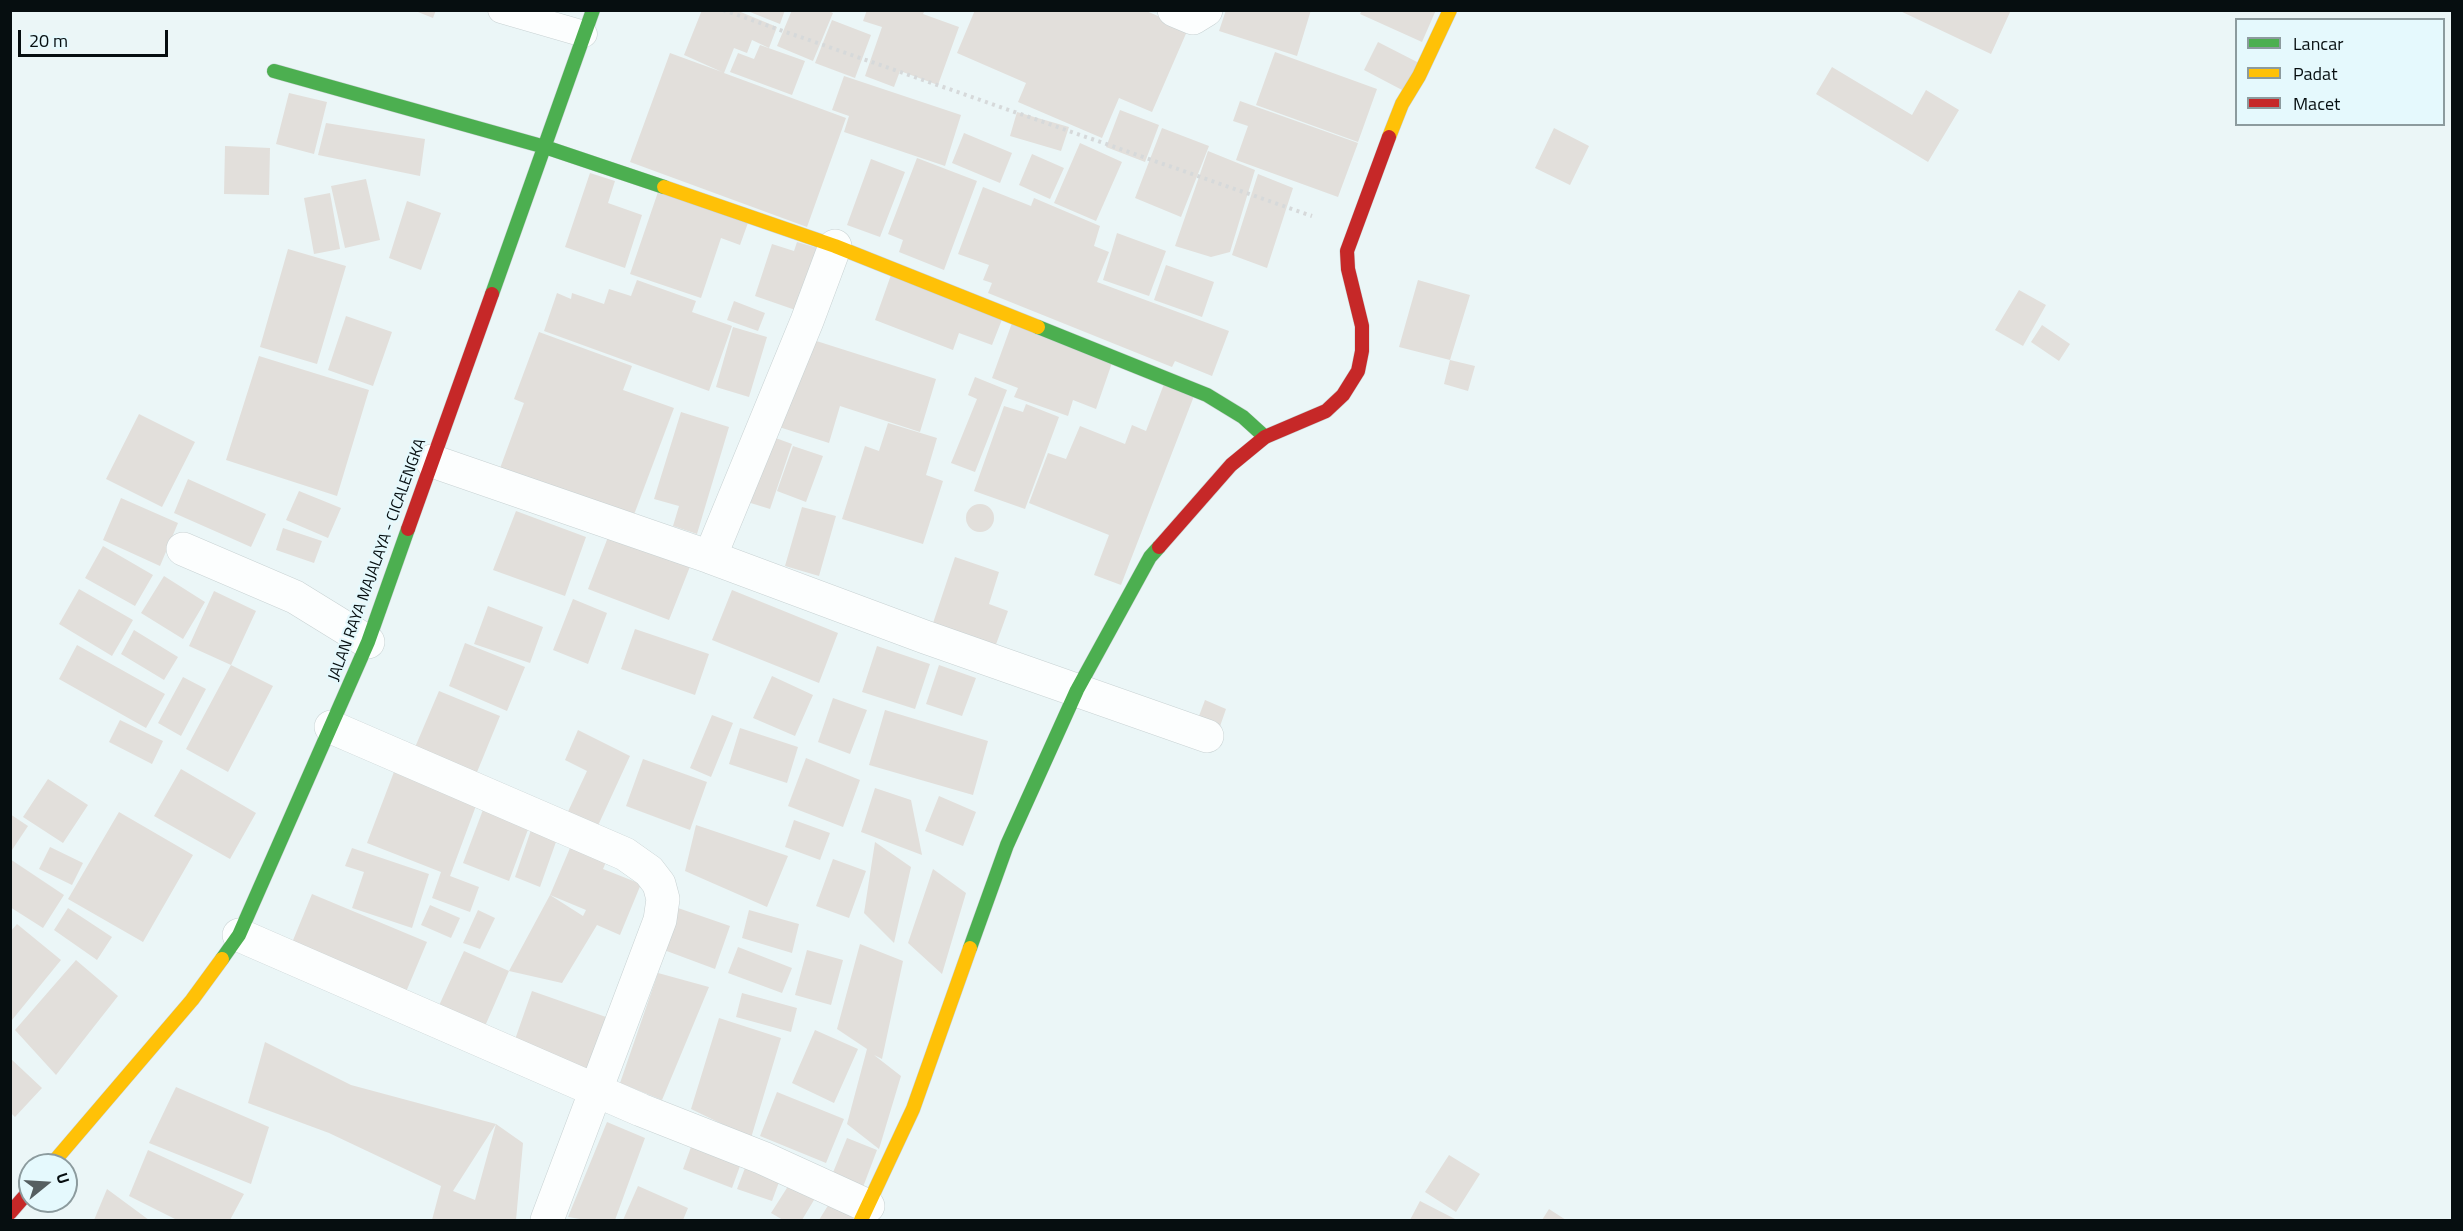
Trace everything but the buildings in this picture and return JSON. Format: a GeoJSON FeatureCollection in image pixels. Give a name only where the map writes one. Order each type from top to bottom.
{"type":"FeatureCollection","features":[{"type":"Feature","properties":{"kind":"street"},"geometry":{"type":"LineString","coordinates":[[1174,10],[1193,18],[1206,10]]}},
{"type":"Feature","properties":{"kind":"street"},"geometry":{"type":"LineString","coordinates":[[239,935],[597,1089],[864,1213],[913,1109],[1007,845],[1077,690],[1150,557],[1231,465],[1265,437],[1326,411],[1343,395],[1358,371],[1362,351],[1362,326],[1348,269],[1347,251],[1402,104],[1419,76],[1450,10]]}},
{"type":"Feature","properties":{"kind":"street","name":"JALAN RAYA MAJALAYA - CICALENGKA"},"geometry":{"type":"LineString","coordinates":[[61,1153],[192,1000],[239,935],[369,642],[589,22]]}},
{"type":"Feature","properties":{"kind":"street"},"geometry":{"type":"LineString","coordinates":[[274,71],[545,147],[834,246],[1207,395],[1243,417],[1265,437]]}},
{"type":"Feature","properties":{"kind":"street"},"geometry":{"type":"LineString","coordinates":[[710,557],[807,321],[834,246]]}},
{"type":"Feature","properties":{"kind":"street"},"geometry":{"type":"LineString","coordinates":[[432,461],[710,557],[925,638],[1207,736]]}},
{"type":"Feature","properties":{"kind":"street"},"geometry":{"type":"LineString","coordinates":[[183,549],[295,597],[369,642]]}},
{"type":"Feature","properties":{"kind":"street"},"geometry":{"type":"LineString","coordinates":[[331,727],[625,854],[650,871],[659,884],[663,899],[660,920],[547,1221]]}},
{"type":"Feature","properties":{"kind":"lane"},"geometry":{"type":"LineString","coordinates":[[501,10],[589,22]]}},
{"type":"Feature","properties":{"kind":"path"},"geometry":{"type":"LineString","coordinates":[[723,10],[1353,230]]}},
{"type":"Feature","properties":{"kind":"traffic: fast"},"geometry":{"type":"LineString","coordinates":[[492,294],[593,10]]}},
{"type":"Feature","properties":{"kind":"traffic: fast"},"geometry":{"type":"LineString","coordinates":[[274,71],[545,147],[664,187]]}},
{"type":"Feature","properties":{"kind":"traffic: fast"},"geometry":{"type":"LineString","coordinates":[[1038,327],[1207,395],[1243,417],[1265,437]]}},
{"type":"Feature","properties":{"kind":"traffic: fast"},"geometry":{"type":"LineString","coordinates":[[222,959],[239,935],[368,642],[408,529]]}},
{"type":"Feature","properties":{"kind":"traffic: fast"},"geometry":{"type":"LineString","coordinates":[[970,948],[1007,845],[1077,690],[1150,557],[1159,547]]}},
{"type":"Feature","properties":{"kind":"traffic: slow"},"geometry":{"type":"LineString","coordinates":[[1389,137],[1402,104],[1419,76],[1450,10]]}},
{"type":"Feature","properties":{"kind":"traffic: slow"},"geometry":{"type":"LineString","coordinates":[[664,187],[835,246],[1038,327]]}},
{"type":"Feature","properties":{"kind":"traffic: slow"},"geometry":{"type":"LineString","coordinates":[[861,1220],[913,1109],[970,948]]}},
{"type":"Feature","properties":{"kind":"traffic: slow"},"geometry":{"type":"LineString","coordinates":[[61,1153],[192,1000],[222,959]]}},
{"type":"Feature","properties":{"kind":"traffic: jam"},"geometry":{"type":"LineString","coordinates":[[1159,547],[1231,465],[1265,437],[1326,411],[1343,395],[1358,371],[1362,351],[1362,326],[1348,269],[1347,251],[1389,137]]}},
{"type":"Feature","properties":{"kind":"traffic: jam"},"geometry":{"type":"LineString","coordinates":[[408,529],[492,294]]}},
{"type":"Feature","properties":{"kind":"traffic: jam"},"geometry":{"type":"LineString","coordinates":[[10,1213],[18,1204]]}}]}
